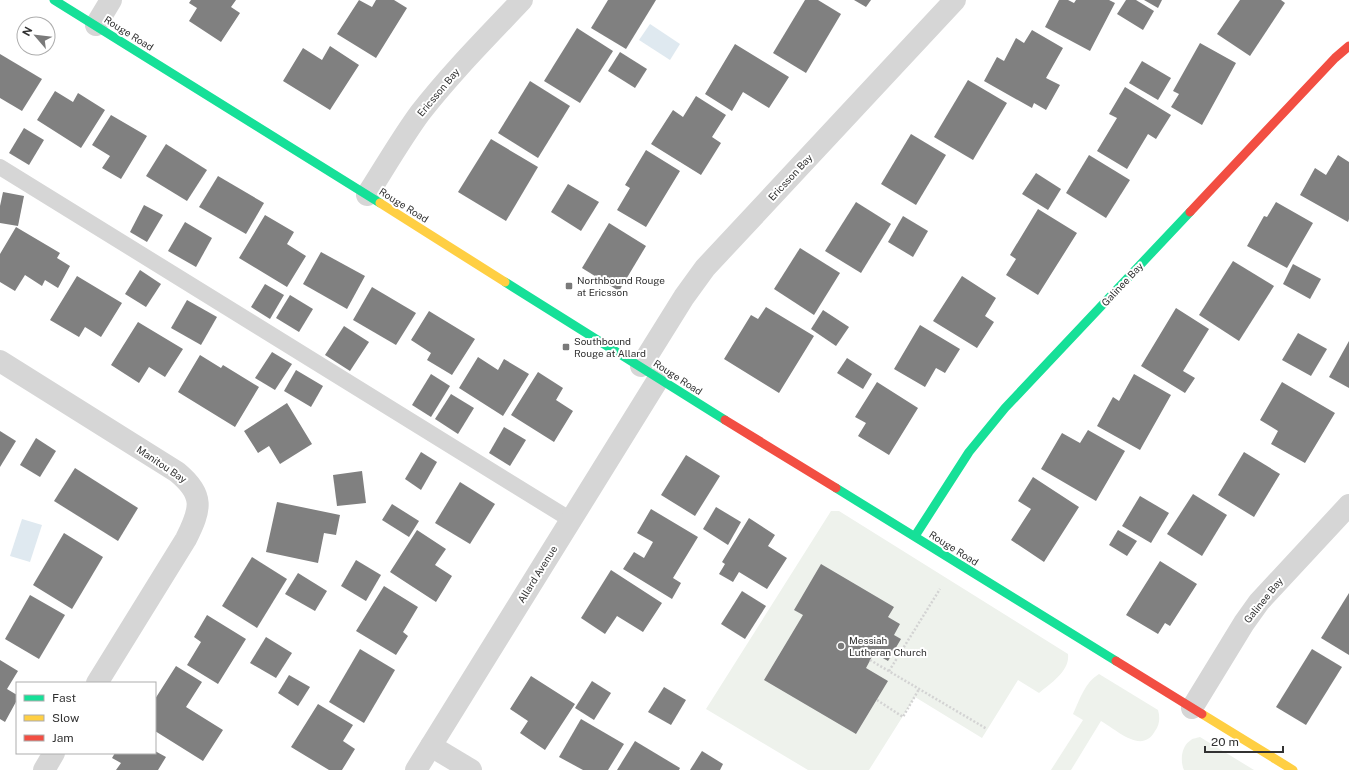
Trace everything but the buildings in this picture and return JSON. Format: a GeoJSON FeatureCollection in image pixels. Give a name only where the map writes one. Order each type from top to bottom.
{"type":"FeatureCollection","features":[{"type":"Feature","properties":{"kind":"street","name":"Rouge Road"},"geometry":{"type":"LineString","coordinates":[[54,0],[659,378],[1293,770]]}},
{"type":"Feature","properties":{"kind":"street"},"geometry":{"type":"LineString","coordinates":[[96,25],[110,0]]}},
{"type":"Feature","properties":{"kind":"street","name":"Ericsson Bay"},"geometry":{"type":"LineString","coordinates":[[367,195],[413,124],[433,97],[454,72],[522,0]]}},
{"type":"Feature","properties":{"kind":"street","name":"Ericsson Bay"},"geometry":{"type":"LineString","coordinates":[[641,366],[684,297],[709,264],[955,0]]}},
{"type":"Feature","properties":{"kind":"street","name":"Galinee Bay"},"geometry":{"type":"LineString","coordinates":[[915,536],[968,452],[987,428],[1335,58],[1349,46]]}},
{"type":"Feature","properties":{"kind":"street","name":"Manitou Bay"},"geometry":{"type":"LineString","coordinates":[[0,361],[177,472],[188,481],[198,497],[196,515],[189,533],[98,682]]}},
{"type":"Feature","properties":{"kind":"street","name":"Allard Avenue"},"geometry":{"type":"LineString","coordinates":[[416,770],[659,378]]}},
{"type":"Feature","properties":{"kind":"street","name":"Galinee Bay"},"geometry":{"type":"LineString","coordinates":[[1192,708],[1244,623],[1259,602],[1349,505]]}},
{"type":"Feature","properties":{"kind":"street"},"geometry":{"type":"LineString","coordinates":[[431,746],[471,770]]}},
{"type":"Feature","properties":{"kind":"street"},"geometry":{"type":"LineString","coordinates":[[44,770],[53,754]]}},
{"type":"Feature","properties":{"kind":"lane"},"geometry":{"type":"LineString","coordinates":[[0,167],[571,520]]}},
{"type":"Feature","properties":{"kind":"path"},"geometry":{"type":"LineString","coordinates":[[888,671],[940,589]]}},
{"type":"Feature","properties":{"kind":"path"},"geometry":{"type":"LineString","coordinates":[[870,660],[987,729]]}},
{"type":"Feature","properties":{"kind":"path"},"geometry":{"type":"LineString","coordinates":[[877,700],[903,717],[919,689]]}},
{"type":"Feature","properties":{"kind":"shaded area"},"geometry":{"type":"Polygon","coordinates":[[[650,24],[680,44],[670,60],[639,40],[650,24]]]}},
{"type":"Feature","properties":{"kind":"shaded area"},"geometry":{"type":"Polygon","coordinates":[[[831,511],[839,511],[1068,654],[1068,660],[1063,671],[1054,681],[1039,693],[1018,680],[982,738],[915,697],[869,770],[808,770],[706,709],[831,511]]]}},
{"type":"Feature","properties":{"kind":"shaded area"},"geometry":{"type":"Polygon","coordinates":[[[22,519],[42,525],[30,562],[10,556],[22,519]]]}},
{"type":"Feature","properties":{"kind":"shaded area"},"geometry":{"type":"Polygon","coordinates":[[[1099,674],[1158,710],[1159,720],[1157,728],[1150,738],[1143,741],[1136,741],[1101,721],[1071,770],[1051,770],[1083,720],[1073,714],[1086,686],[1099,674]]]}},
{"type":"Feature","properties":{"kind":"shaded area"},"geometry":{"type":"Polygon","coordinates":[[[1200,737],[1254,770],[1184,770],[1182,762],[1183,750],[1192,739],[1200,737]]]}},
{"type":"Feature","properties":{"kind":"traffic: fast"},"geometry":{"type":"LineString","coordinates":[[54,0],[380,203]]}},
{"type":"Feature","properties":{"kind":"traffic: fast"},"geometry":{"type":"LineString","coordinates":[[915,536],[969,452],[1005,408],[1190,212]]}},
{"type":"Feature","properties":{"kind":"traffic: fast"},"geometry":{"type":"LineString","coordinates":[[505,282],[725,420]]}},
{"type":"Feature","properties":{"kind":"traffic: fast"},"geometry":{"type":"LineString","coordinates":[[836,488],[1116,661]]}},
{"type":"Feature","properties":{"kind":"traffic: slow"},"geometry":{"type":"LineString","coordinates":[[380,203],[505,282]]}},
{"type":"Feature","properties":{"kind":"traffic: slow"},"geometry":{"type":"LineString","coordinates":[[1202,714],[1293,770]]}},
{"type":"Feature","properties":{"kind":"traffic: jam"},"geometry":{"type":"LineString","coordinates":[[1190,212],[1335,58],[1349,46]]}},
{"type":"Feature","properties":{"kind":"traffic: jam"},"geometry":{"type":"LineString","coordinates":[[725,420],[836,488]]}},
{"type":"Feature","properties":{"kind":"traffic: jam"},"geometry":{"type":"LineString","coordinates":[[1116,661],[1202,714]]}},
{"type":"Feature","properties":{"kind":"place","name":"Northbound Rouge at Ericsson"},"geometry":{"type":"Point","coordinates":[569,286]}},
{"type":"Feature","properties":{"kind":"place","name":"Southbound Rouge at Allard"},"geometry":{"type":"Point","coordinates":[566,347]}},
{"type":"Feature","properties":{"kind":"place","name":"Messiah Lutheran Church"},"geometry":{"type":"Point","coordinates":[841,646]}}]}
